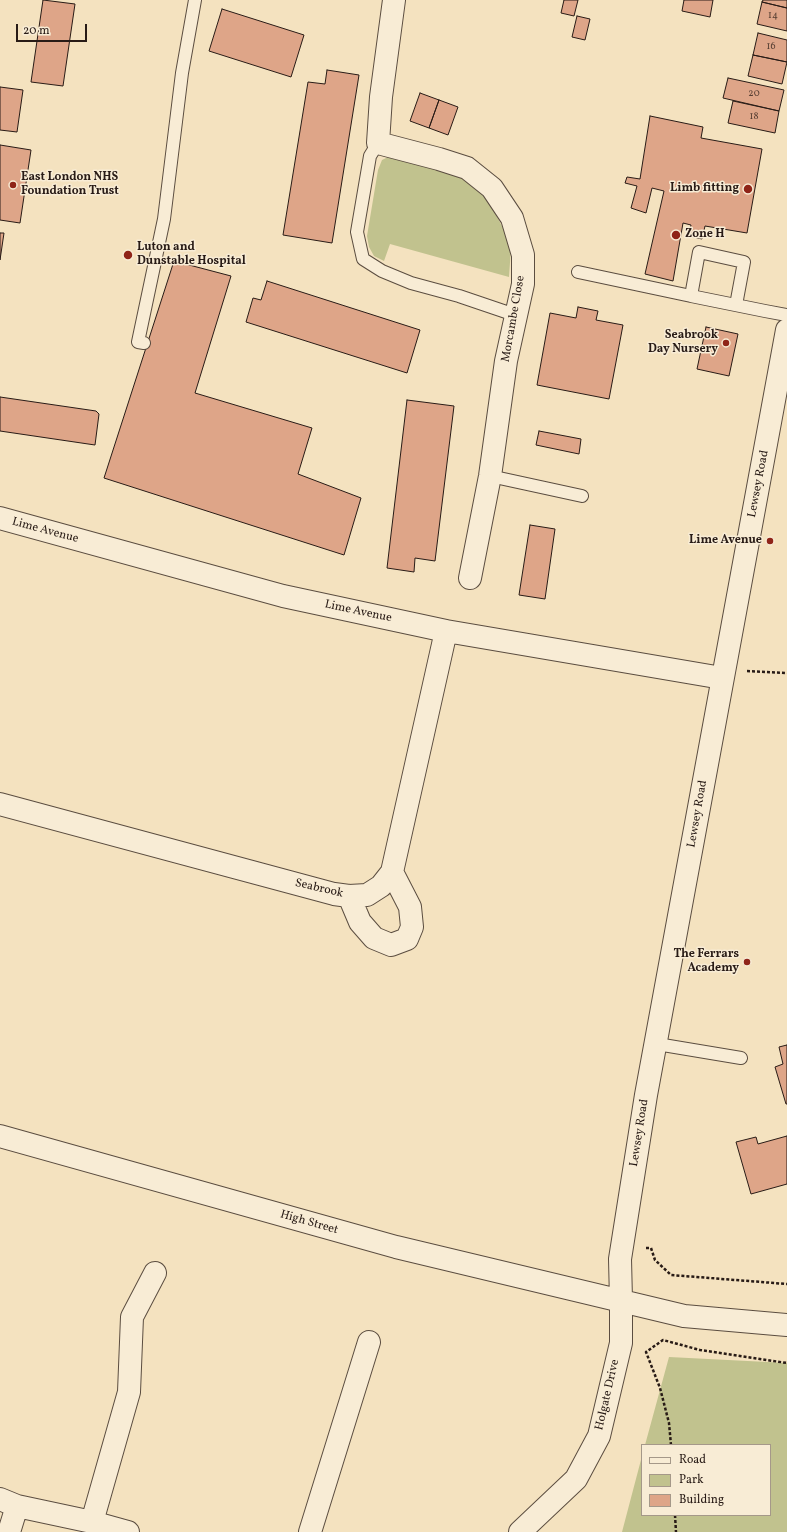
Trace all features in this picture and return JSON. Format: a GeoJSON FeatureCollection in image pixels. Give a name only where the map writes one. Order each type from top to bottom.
{"type":"FeatureCollection","features":[{"type":"Feature","properties":{"kind":"street"},"geometry":{"type":"LineString","coordinates":[[378,143],[380,97],[394,0]]}},
{"type":"Feature","properties":{"kind":"street","name":"Morcambe Close"},"geometry":{"type":"LineString","coordinates":[[378,143],[467,168],[492,188],[512,218],[523,255],[523,284],[515,315],[496,427],[490,476],[470,578]]}},
{"type":"Feature","properties":{"kind":"street","name":"Lewsey Road"},"geometry":{"type":"LineString","coordinates":[[621,1300],[620,1259],[646,1095],[657,1044],[723,673],[782,386],[787,330]]}},
{"type":"Feature","properties":{"kind":"street","name":"Lime Avenue"},"geometry":{"type":"LineString","coordinates":[[0,518],[283,596],[446,631],[723,673]]}},
{"type":"Feature","properties":{"kind":"street","name":"Seabrook"},"geometry":{"type":"LineString","coordinates":[[0,804],[334,894],[349,896],[367,895],[381,886],[392,872],[446,631]]}},
{"type":"Feature","properties":{"kind":"street"},"geometry":{"type":"LineString","coordinates":[[349,896],[360,922],[374,938],[391,945],[407,939],[412,927],[410,907],[392,872]]}},
{"type":"Feature","properties":{"kind":"street","name":"High Street"},"geometry":{"type":"LineString","coordinates":[[0,1136],[396,1247],[684,1316],[787,1325]]}},
{"type":"Feature","properties":{"kind":"street"},"geometry":{"type":"LineString","coordinates":[[92,1522],[129,1392],[132,1317],[155,1273]]}},
{"type":"Feature","properties":{"kind":"street","name":"Holgate Drive"},"geometry":{"type":"LineString","coordinates":[[520,1532],[576,1479],[598,1436],[620,1343],[621,1300]]}},
{"type":"Feature","properties":{"kind":"street"},"geometry":{"type":"LineString","coordinates":[[310,1532],[369,1342]]}},
{"type":"Feature","properties":{"kind":"street"},"geometry":{"type":"LineString","coordinates":[[9,1532],[8,1503],[92,1522],[128,1532]]}},
{"type":"Feature","properties":{"kind":"lane"},"geometry":{"type":"LineString","coordinates":[[144,343],[138,342],[164,219],[182,73],[195,0]]}},
{"type":"Feature","properties":{"kind":"lane"},"geometry":{"type":"LineString","coordinates":[[378,143],[370,156],[357,232],[363,259],[382,271],[411,283],[459,296],[515,315]]}},
{"type":"Feature","properties":{"kind":"lane"},"geometry":{"type":"LineString","coordinates":[[690,296],[698,252],[744,262],[736,305]]}},
{"type":"Feature","properties":{"kind":"lane"},"geometry":{"type":"LineString","coordinates":[[578,272],[787,315]]}},
{"type":"Feature","properties":{"kind":"lane"},"geometry":{"type":"LineString","coordinates":[[490,476],[582,496]]}},
{"type":"Feature","properties":{"kind":"lane"},"geometry":{"type":"LineString","coordinates":[[657,1044],[741,1058]]}},
{"type":"Feature","properties":{"kind":"path"},"geometry":{"type":"LineString","coordinates":[[723,673],[745,671],[787,673]]}},
{"type":"Feature","properties":{"kind":"path"},"geometry":{"type":"LineString","coordinates":[[646,1248],[651,1248],[655,1260],[671,1275],[787,1284]]}},
{"type":"Feature","properties":{"kind":"path"},"geometry":{"type":"LineString","coordinates":[[670,1444],[669,1423],[660,1388],[646,1352],[663,1340],[700,1350],[787,1363]]}},
{"type":"Feature","properties":{"kind":"path"},"geometry":{"type":"LineString","coordinates":[[675,1516],[676,1532]]}},
{"type":"Feature","properties":{"kind":"green space"},"geometry":{"type":"Polygon","coordinates":[[[392,155],[471,180],[487,198],[502,226],[511,248],[509,277],[390,244],[384,261],[374,256],[369,247],[367,236],[378,170],[382,160],[392,155]]]}},
{"type":"Feature","properties":{"kind":"green space"},"geometry":{"type":"Polygon","coordinates":[[[669,1357],[787,1363],[787,1532],[622,1532],[641,1460],[641,1516],[771,1516],[771,1444],[645,1444],[669,1357]]]}},
{"type":"Feature","properties":{"kind":"building"},"geometry":{"type":"Polygon","coordinates":[[[43,0],[75,4],[63,86],[31,82],[43,0]]]}},
{"type":"Feature","properties":{"kind":"building"},"geometry":{"type":"Polygon","coordinates":[[[564,0],[578,0],[574,16],[561,13],[564,0]]]}},
{"type":"Feature","properties":{"kind":"building"},"geometry":{"type":"Polygon","coordinates":[[[684,0],[713,0],[710,17],[682,11],[684,0]]]}},
{"type":"Feature","properties":{"kind":"building"},"geometry":{"type":"Polygon","coordinates":[[[763,0],[787,0],[787,8],[762,2],[763,0]]]}},
{"type":"Feature","properties":{"kind":"building"},"geometry":{"type":"Polygon","coordinates":[[[762,2],[787,8],[787,31],[757,24],[762,2]]]}},
{"type":"Feature","properties":{"kind":"building"},"geometry":{"type":"Polygon","coordinates":[[[222,9],[304,35],[291,77],[209,51],[222,9]]]}},
{"type":"Feature","properties":{"kind":"building"},"geometry":{"type":"Polygon","coordinates":[[[577,16],[590,19],[585,40],[572,37],[577,16]]]}},
{"type":"Feature","properties":{"kind":"building"},"geometry":{"type":"Polygon","coordinates":[[[758,33],[787,40],[787,62],[753,55],[758,33]]]}},
{"type":"Feature","properties":{"kind":"building"},"geometry":{"type":"Polygon","coordinates":[[[753,55],[787,62],[782,84],[748,76],[753,55]]]}},
{"type":"Feature","properties":{"kind":"building"},"geometry":{"type":"Polygon","coordinates":[[[327,70],[359,75],[332,243],[283,235],[308,82],[325,84],[327,70]]]}},
{"type":"Feature","properties":{"kind":"building"},"geometry":{"type":"Polygon","coordinates":[[[728,78],[784,90],[779,111],[723,98],[728,78]]]}},
{"type":"Feature","properties":{"kind":"building"},"geometry":{"type":"Polygon","coordinates":[[[0,87],[23,90],[17,132],[0,130],[0,87]]]}},
{"type":"Feature","properties":{"kind":"building"},"geometry":{"type":"Polygon","coordinates":[[[420,93],[439,100],[429,128],[410,121],[420,93]]]}},
{"type":"Feature","properties":{"kind":"building"},"geometry":{"type":"Polygon","coordinates":[[[439,100],[458,107],[448,135],[429,128],[439,100]]]}},
{"type":"Feature","properties":{"kind":"building"},"geometry":{"type":"Polygon","coordinates":[[[733,101],[779,111],[775,133],[728,123],[733,101]]]}},
{"type":"Feature","properties":{"kind":"building"},"geometry":{"type":"Polygon","coordinates":[[[650,116],[703,127],[701,138],[762,149],[747,233],[705,226],[702,239],[689,236],[691,225],[683,223],[673,281],[645,274],[664,191],[652,188],[646,213],[631,208],[637,186],[625,183],[627,177],[640,179],[650,116]]]}},
{"type":"Feature","properties":{"kind":"building","name":"East London NHS Foundation Trust"},"geometry":{"type":"Polygon","coordinates":[[[0,145],[31,150],[20,223],[0,220],[0,145]]]}},
{"type":"Feature","properties":{"kind":"building"},"geometry":{"type":"Polygon","coordinates":[[[0,233],[4,233],[0,260],[0,233]]]}},
{"type":"Feature","properties":{"kind":"building"},"geometry":{"type":"Polygon","coordinates":[[[174,261],[231,276],[195,393],[312,428],[298,474],[361,498],[344,555],[104,478],[174,261]]]}},
{"type":"Feature","properties":{"kind":"building"},"geometry":{"type":"Polygon","coordinates":[[[267,281],[420,330],[407,373],[246,322],[253,298],[261,300],[267,281]]]}},
{"type":"Feature","properties":{"kind":"building"},"geometry":{"type":"Polygon","coordinates":[[[578,307],[598,311],[596,320],[623,325],[609,399],[537,385],[550,313],[576,318],[578,307]]]}},
{"type":"Feature","properties":{"kind":"building"},"geometry":{"type":"Polygon","coordinates":[[[706,327],[738,334],[729,376],[697,369],[706,327]]]}},
{"type":"Feature","properties":{"kind":"building"},"geometry":{"type":"Polygon","coordinates":[[[0,397],[96,411],[99,414],[95,445],[0,431],[0,397]]]}},
{"type":"Feature","properties":{"kind":"building"},"geometry":{"type":"Polygon","coordinates":[[[407,400],[454,406],[435,561],[415,558],[414,572],[387,568],[407,400]]]}},
{"type":"Feature","properties":{"kind":"building"},"geometry":{"type":"Polygon","coordinates":[[[539,431],[581,439],[579,454],[536,445],[539,431]]]}},
{"type":"Feature","properties":{"kind":"building"},"geometry":{"type":"Polygon","coordinates":[[[530,525],[555,529],[545,599],[519,595],[530,525]]]}},
{"type":"Feature","properties":{"kind":"building"},"geometry":{"type":"Polygon","coordinates":[[[787,1045],[786,1104],[775,1067],[783,1064],[779,1047],[787,1045]]]}},
{"type":"Feature","properties":{"kind":"building"},"geometry":{"type":"Polygon","coordinates":[[[787,1136],[787,1184],[751,1194],[736,1142],[756,1137],[758,1144],[787,1136]]]}},
{"type":"Feature","properties":{"kind":"place","name":"East London NHS Foundation Trust"},"geometry":{"type":"Point","coordinates":[13,185]}},
{"type":"Feature","properties":{"kind":"place","name":"Limb fitting"},"geometry":{"type":"Point","coordinates":[748,189]}},
{"type":"Feature","properties":{"kind":"place","name":"Zone H"},"geometry":{"type":"Point","coordinates":[676,235]}},
{"type":"Feature","properties":{"kind":"place","name":"Luton and Dunstable Hospital"},"geometry":{"type":"Point","coordinates":[128,255]}},
{"type":"Feature","properties":{"kind":"place","name":"Seabrook Day Nursery"},"geometry":{"type":"Point","coordinates":[726,343]}},
{"type":"Feature","properties":{"kind":"place","name":"Lime Avenue"},"geometry":{"type":"Point","coordinates":[770,541]}},
{"type":"Feature","properties":{"kind":"place","name":"The Ferrars Academy"},"geometry":{"type":"Point","coordinates":[747,962]}}]}
